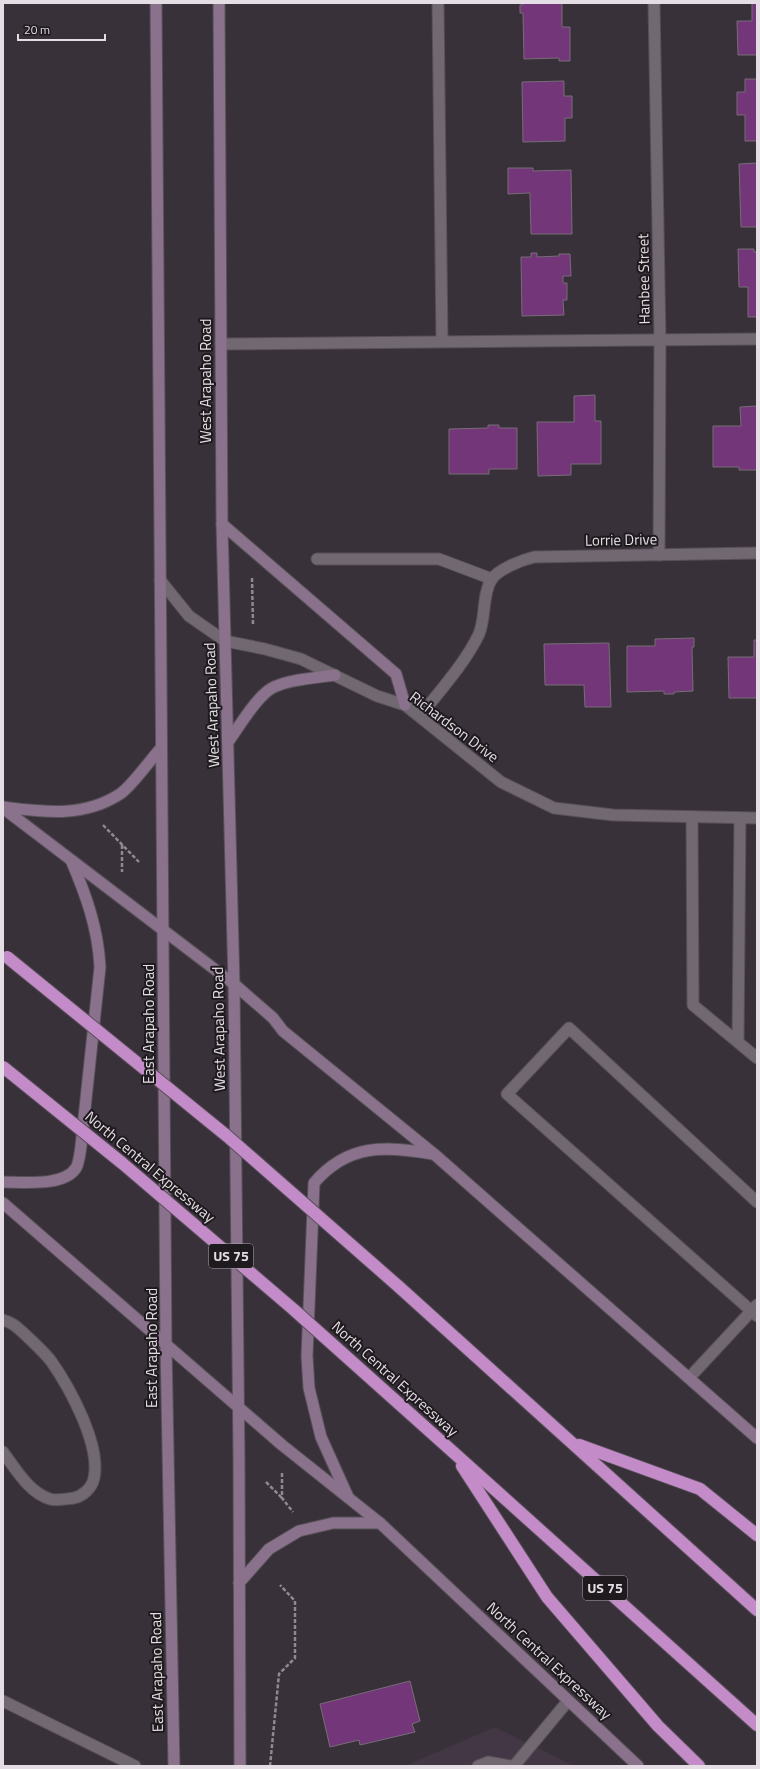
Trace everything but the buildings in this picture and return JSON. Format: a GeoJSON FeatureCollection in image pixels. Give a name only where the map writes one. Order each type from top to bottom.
{"type":"FeatureCollection","features":[{"type":"Feature","properties":{"kind":"highway"},"geometry":{"type":"LineString","coordinates":[[5,955],[227,1136],[398,1286],[757,1610]]}},
{"type":"Feature","properties":{"kind":"highway","name":"North Central Expressway"},"geometry":{"type":"LineString","coordinates":[[3,1068],[122,1163],[288,1304],[757,1725]]}},
{"type":"Feature","properties":{"kind":"highway"},"geometry":{"type":"LineString","coordinates":[[574,1444],[700,1489],[757,1535]]}},
{"type":"Feature","properties":{"kind":"highway"},"geometry":{"type":"LineString","coordinates":[[452,1452],[547,1596],[658,1726],[698,1766]]}},
{"type":"Feature","properties":{"kind":"main road"},"geometry":{"type":"LineString","coordinates":[[156,3],[161,748],[164,930]]}},
{"type":"Feature","properties":{"kind":"main road","name":"West Arapaho Road"},"geometry":{"type":"LineString","coordinates":[[219,3],[222,524],[234,984],[239,1406]]}},
{"type":"Feature","properties":{"kind":"main road"},"geometry":{"type":"LineString","coordinates":[[222,524],[396,674],[405,705]]}},
{"type":"Feature","properties":{"kind":"main road"},"geometry":{"type":"LineString","coordinates":[[228,742],[255,704],[272,688],[290,682],[335,675]]}},
{"type":"Feature","properties":{"kind":"main road"},"geometry":{"type":"LineString","coordinates":[[3,807],[50,813],[85,810],[121,794],[161,748]]}},
{"type":"Feature","properties":{"kind":"main road"},"geometry":{"type":"LineString","coordinates":[[3,807],[234,984],[273,1018],[283,1031],[434,1154],[757,1438]]}},
{"type":"Feature","properties":{"kind":"main road"},"geometry":{"type":"LineString","coordinates":[[3,1182],[49,1182],[64,1178],[76,1168],[82,1146],[100,967],[99,946],[89,904],[71,859]]}},
{"type":"Feature","properties":{"kind":"main road","name":"East Arapaho Road"},"geometry":{"type":"LineString","coordinates":[[164,930],[166,1345],[174,1766]]}},
{"type":"Feature","properties":{"kind":"main road"},"geometry":{"type":"LineString","coordinates":[[349,1500],[321,1437],[309,1388],[307,1356],[314,1183],[325,1169],[356,1152],[373,1148],[398,1148],[434,1154]]}},
{"type":"Feature","properties":{"kind":"main road","name":"North Central Expressway"},"geometry":{"type":"LineString","coordinates":[[3,1203],[166,1345],[239,1406],[282,1445],[380,1524],[638,1766]]}},
{"type":"Feature","properties":{"kind":"main road"},"geometry":{"type":"LineString","coordinates":[[239,1406],[240,1766]]}},
{"type":"Feature","properties":{"kind":"main road"},"geometry":{"type":"LineString","coordinates":[[239,1583],[269,1549],[299,1531],[333,1523],[380,1524]]}},
{"type":"Feature","properties":{"kind":"street"},"geometry":{"type":"LineString","coordinates":[[438,3],[442,341]]}},
{"type":"Feature","properties":{"kind":"street","name":"Hanbee Street"},"geometry":{"type":"LineString","coordinates":[[654,3],[660,340],[660,555]]}},
{"type":"Feature","properties":{"kind":"street"},"geometry":{"type":"LineString","coordinates":[[221,344],[757,339]]}},
{"type":"Feature","properties":{"kind":"street","name":"Lorrie Drive"},"geometry":{"type":"LineString","coordinates":[[492,579],[516,562],[534,557],[757,553]]}},
{"type":"Feature","properties":{"kind":"street"},"geometry":{"type":"LineString","coordinates":[[317,559],[439,559],[492,579],[485,600],[479,633],[457,669],[420,716]]}},
{"type":"Feature","properties":{"kind":"street","name":"Richardson Drive"},"geometry":{"type":"LineString","coordinates":[[160,580],[189,616],[225,641],[265,649],[301,659],[377,696],[405,705],[501,782],[554,808],[613,815],[757,818]]}},
{"type":"Feature","properties":{"kind":"street"},"geometry":{"type":"LineString","coordinates":[[692,817],[693,1004],[757,1058]]}},
{"type":"Feature","properties":{"kind":"street"},"geometry":{"type":"LineString","coordinates":[[738,1041],[740,818]]}},
{"type":"Feature","properties":{"kind":"street"},"geometry":{"type":"LineString","coordinates":[[689,1378],[755,1310],[507,1094],[570,1028],[757,1202]]}},
{"type":"Feature","properties":{"kind":"street"},"geometry":{"type":"LineString","coordinates":[[3,1320],[14,1324],[50,1359],[64,1382],[94,1447],[94,1478],[90,1487],[80,1497],[63,1500],[50,1499],[38,1492],[21,1476],[3,1452]]}},
{"type":"Feature","properties":{"kind":"street"},"geometry":{"type":"LineString","coordinates":[[3,1701],[135,1766]]}},
{"type":"Feature","properties":{"kind":"street"},"geometry":{"type":"LineString","coordinates":[[514,1766],[568,1701]]}},
{"type":"Feature","properties":{"kind":"street"},"geometry":{"type":"LineString","coordinates":[[478,1766],[488,1762],[511,1766]]}},
{"type":"Feature","properties":{"kind":"path"},"geometry":{"type":"LineString","coordinates":[[252,576],[253,629]]}},
{"type":"Feature","properties":{"kind":"path"},"geometry":{"type":"LineString","coordinates":[[103,824],[139,862]]}},
{"type":"Feature","properties":{"kind":"path"},"geometry":{"type":"LineString","coordinates":[[122,844],[123,878]]}},
{"type":"Feature","properties":{"kind":"path"},"geometry":{"type":"LineString","coordinates":[[282,1468],[282,1498]]}},
{"type":"Feature","properties":{"kind":"path"},"geometry":{"type":"LineString","coordinates":[[266,1482],[296,1515]]}},
{"type":"Feature","properties":{"kind":"path"},"geometry":{"type":"LineString","coordinates":[[270,1766],[279,1674],[295,1658],[295,1601],[280,1584]]}},
{"type":"Feature","properties":{"kind":"shaded area"},"geometry":{"type":"Polygon","coordinates":[[[495,1727],[574,1766],[405,1766],[495,1727]]]}}]}
